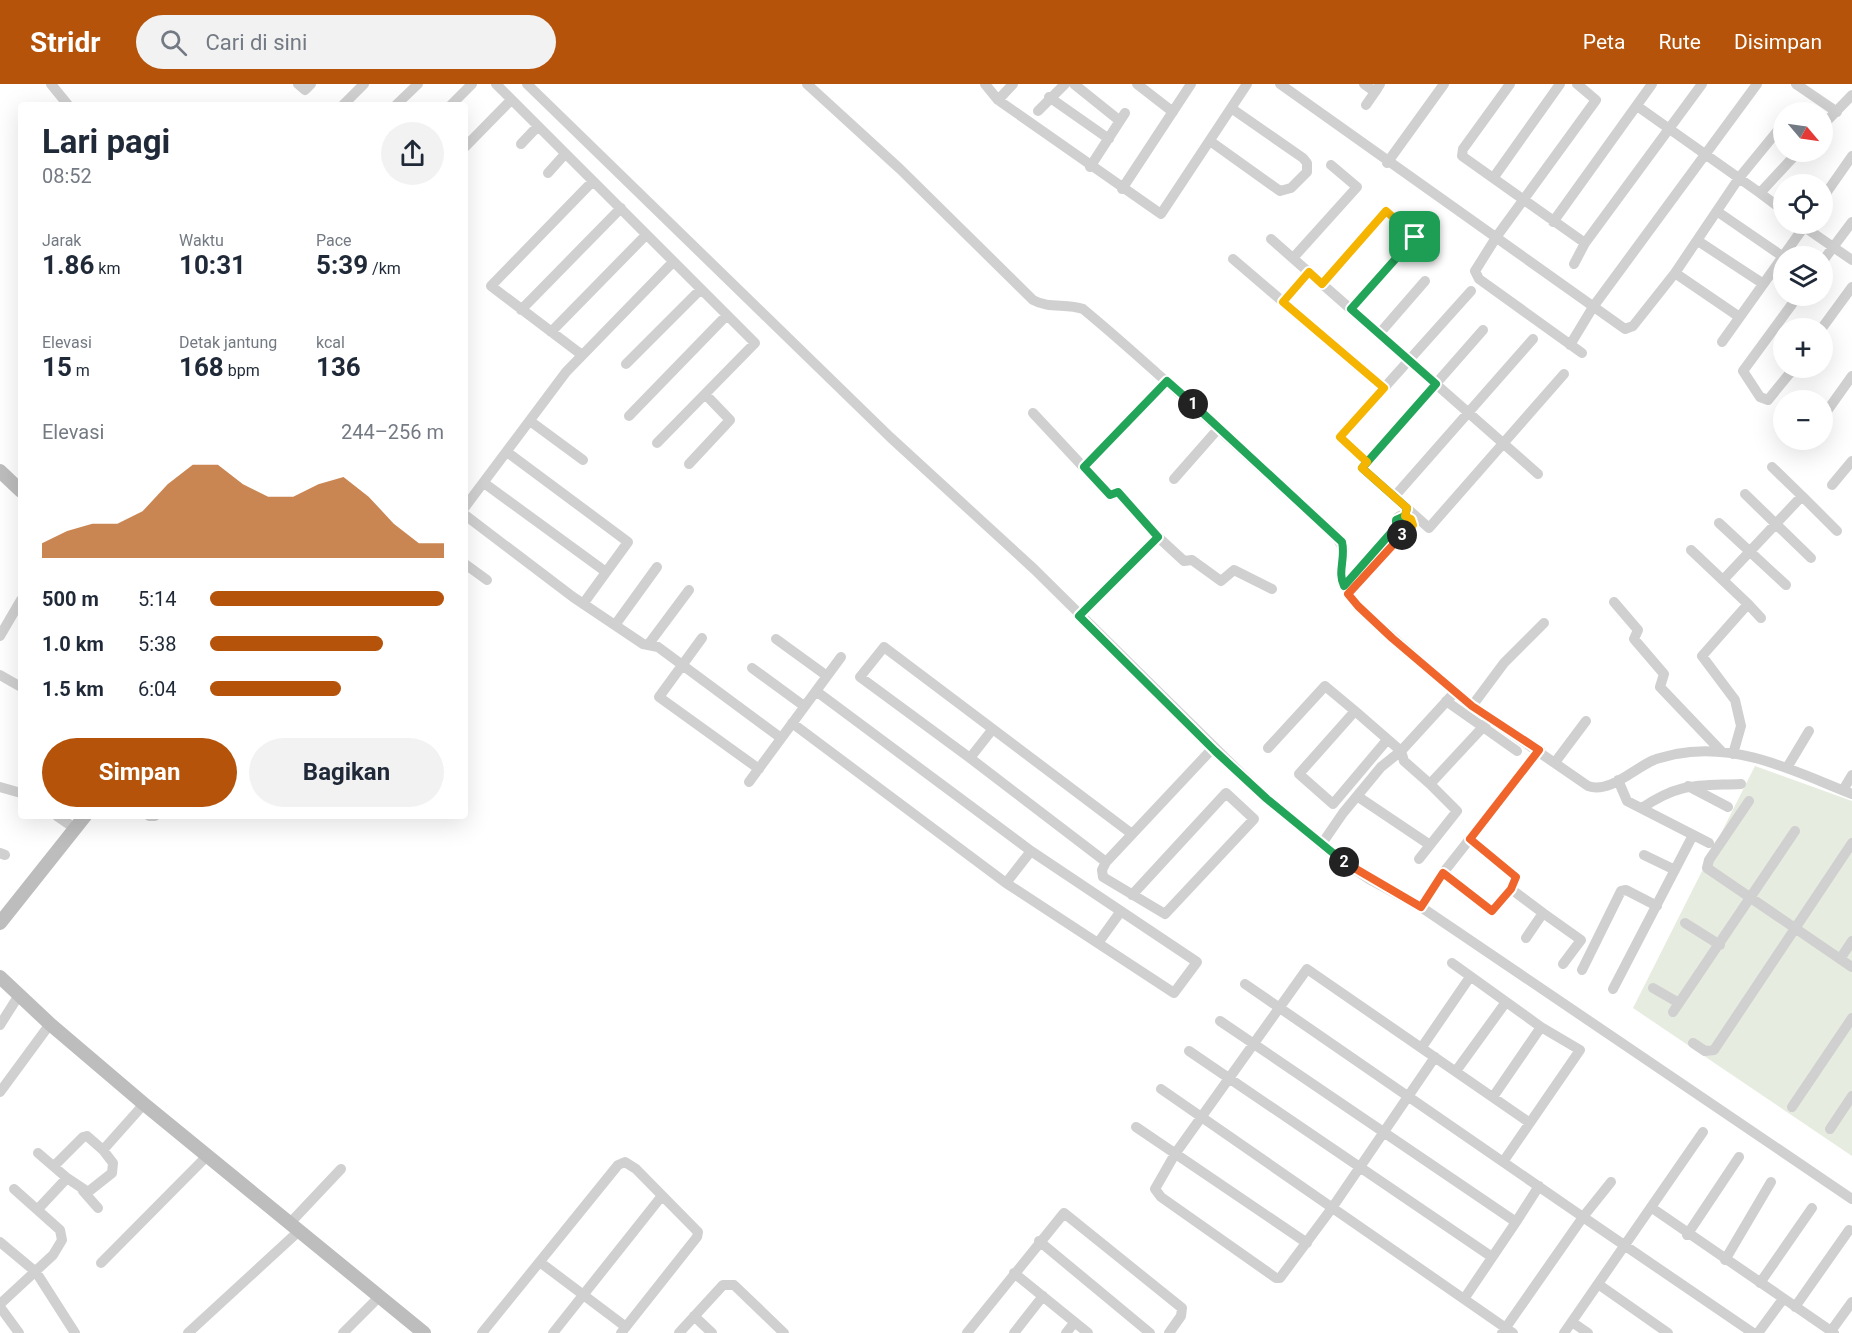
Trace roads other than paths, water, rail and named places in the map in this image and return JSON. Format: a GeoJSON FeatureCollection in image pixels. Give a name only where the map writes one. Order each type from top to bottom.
{"type":"FeatureCollection","features":[{"type":"Feature","properties":{"kind":"street"},"geometry":{"type":"LineString","coordinates":[[51,84],[66,102]]}},
{"type":"Feature","properties":{"kind":"street"},"geometry":{"type":"LineString","coordinates":[[298,84],[305,90],[310,84]]}},
{"type":"Feature","properties":{"kind":"street"},"geometry":{"type":"LineString","coordinates":[[346,102],[364,84]]}},
{"type":"Feature","properties":{"kind":"street"},"geometry":{"type":"LineString","coordinates":[[399,102],[418,84]]}},
{"type":"Feature","properties":{"kind":"street"},"geometry":{"type":"LineString","coordinates":[[454,102],[472,84]]}},
{"type":"Feature","properties":{"kind":"street"},"geometry":{"type":"LineString","coordinates":[[496,84],[755,343],[657,443]]}},
{"type":"Feature","properties":{"kind":"street"},"geometry":{"type":"LineString","coordinates":[[527,84],[890,437],[1081,614],[1213,748],[1321,845],[1369,879],[1421,907],[1852,1199]]}},
{"type":"Feature","properties":{"kind":"street"},"geometry":{"type":"LineString","coordinates":[[807,84],[900,169],[1032,300],[1050,306],[1074,306],[1083,309],[1167,381],[1342,542],[1344,550],[1340,574],[1346,590],[1358,606],[1472,706],[1517,751]]}},
{"type":"Feature","properties":{"kind":"street"},"geometry":{"type":"LineString","coordinates":[[985,84],[998,100],[1159,214],[1162,213],[1247,84]]}},
{"type":"Feature","properties":{"kind":"street"},"geometry":{"type":"LineString","coordinates":[[998,100],[1013,84]]}},
{"type":"Feature","properties":{"kind":"street"},"geometry":{"type":"LineString","coordinates":[[1038,111],[1049,97],[1065,84]]}},
{"type":"Feature","properties":{"kind":"street"},"geometry":{"type":"LineString","coordinates":[[1074,84],[1123,117],[1090,167]]}},
{"type":"Feature","properties":{"kind":"street"},"geometry":{"type":"LineString","coordinates":[[1122,189],[1191,84]]}},
{"type":"Feature","properties":{"kind":"street"},"geometry":{"type":"LineString","coordinates":[[1280,84],[1387,162],[1497,236],[1621,327],[1629,329],[1675,273],[1739,178],[1773,136]]}},
{"type":"Feature","properties":{"kind":"street"},"geometry":{"type":"LineString","coordinates":[[1364,84],[1377,88],[1366,105]]}},
{"type":"Feature","properties":{"kind":"street"},"geometry":{"type":"LineString","coordinates":[[1387,162],[1444,84]]}},
{"type":"Feature","properties":{"kind":"street"},"geometry":{"type":"LineString","coordinates":[[1510,84],[1462,152],[1467,160],[1585,243]]}},
{"type":"Feature","properties":{"kind":"street"},"geometry":{"type":"LineString","coordinates":[[1494,177],[1560,84]]}},
{"type":"Feature","properties":{"kind":"street"},"geometry":{"type":"LineString","coordinates":[[1577,84],[1596,100],[1497,236],[1476,267],[1476,275],[1582,353]]}},
{"type":"Feature","properties":{"kind":"street"},"geometry":{"type":"LineString","coordinates":[[1574,264],[1585,243],[1671,130],[1702,84]]}},
{"type":"Feature","properties":{"kind":"street"},"geometry":{"type":"LineString","coordinates":[[1570,345],[1593,307],[1757,84]]}},
{"type":"Feature","properties":{"kind":"street"},"geometry":{"type":"LineString","coordinates":[[1796,84],[1837,112]]}},
{"type":"Feature","properties":{"kind":"street"},"geometry":{"type":"LineString","coordinates":[[1141,85],[1173,112]]}},
{"type":"Feature","properties":{"kind":"street"},"geometry":{"type":"LineString","coordinates":[[1553,222],[1638,106],[1646,86]]}},
{"type":"Feature","properties":{"kind":"street"},"geometry":{"type":"LineString","coordinates":[[1833,116],[1852,95]]}},
{"type":"Feature","properties":{"kind":"street"},"geometry":{"type":"LineString","coordinates":[[1049,97],[1109,139]]}},
{"type":"Feature","properties":{"kind":"street"},"geometry":{"type":"LineString","coordinates":[[468,144],[511,100]]}},
{"type":"Feature","properties":{"kind":"street"},"geometry":{"type":"LineString","coordinates":[[1638,106],[1773,203]]}},
{"type":"Feature","properties":{"kind":"street"},"geometry":{"type":"LineString","coordinates":[[1210,141],[1280,191],[1291,188],[1306,172],[1307,164],[1303,158],[1231,108]]}},
{"type":"Feature","properties":{"kind":"street"},"geometry":{"type":"LineString","coordinates":[[521,144],[538,126]]}},
{"type":"Feature","properties":{"kind":"street"},"geometry":{"type":"LineString","coordinates":[[548,173],[566,154]]}},
{"type":"Feature","properties":{"kind":"street"},"geometry":{"type":"LineString","coordinates":[[1833,183],[1852,156]]}},
{"type":"Feature","properties":{"kind":"street"},"geometry":{"type":"LineString","coordinates":[[1760,193],[1789,162]]}},
{"type":"Feature","properties":{"kind":"street"},"geometry":{"type":"LineString","coordinates":[[1293,258],[1357,187],[1331,165]]}},
{"type":"Feature","properties":{"kind":"street"},"geometry":{"type":"LineString","coordinates":[[582,355],[491,286],[593,181]]}},
{"type":"Feature","properties":{"kind":"street"},"geometry":{"type":"LineString","coordinates":[[521,310],[621,208]]}},
{"type":"Feature","properties":{"kind":"street"},"geometry":{"type":"LineString","coordinates":[[1322,284],[1386,211],[1415,237],[1351,309]]}},
{"type":"Feature","properties":{"kind":"street"},"geometry":{"type":"LineString","coordinates":[[1718,212],[1773,250]]}},
{"type":"Feature","properties":{"kind":"street"},"geometry":{"type":"LineString","coordinates":[[1834,246],[1852,222]]}},
{"type":"Feature","properties":{"kind":"street"},"geometry":{"type":"LineString","coordinates":[[1817,234],[1852,260]]}},
{"type":"Feature","properties":{"kind":"street"},"geometry":{"type":"LineString","coordinates":[[551,332],[646,235]]}},
{"type":"Feature","properties":{"kind":"street"},"geometry":{"type":"LineString","coordinates":[[1271,239],[1538,474]]}},
{"type":"Feature","properties":{"kind":"street"},"geometry":{"type":"LineString","coordinates":[[1698,241],[1762,283]]}},
{"type":"Feature","properties":{"kind":"street"},"geometry":{"type":"LineString","coordinates":[[1233,259],[1384,388]]}},
{"type":"Feature","properties":{"kind":"street"},"geometry":{"type":"LineString","coordinates":[[468,503],[554,387],[673,262]]}},
{"type":"Feature","properties":{"kind":"street"},"geometry":{"type":"LineString","coordinates":[[1722,342],[1773,268]]}},
{"type":"Feature","properties":{"kind":"street"},"geometry":{"type":"LineString","coordinates":[[1283,302],[1309,272]]}},
{"type":"Feature","properties":{"kind":"street"},"geometry":{"type":"LineString","coordinates":[[1675,273],[1738,316]]}},
{"type":"Feature","properties":{"kind":"street"},"geometry":{"type":"LineString","coordinates":[[1379,334],[1425,281]]}},
{"type":"Feature","properties":{"kind":"street"},"geometry":{"type":"LineString","coordinates":[[1829,318],[1852,287]]}},
{"type":"Feature","properties":{"kind":"street"},"geometry":{"type":"LineString","coordinates":[[626,364],[700,289]]}},
{"type":"Feature","properties":{"kind":"street"},"geometry":{"type":"LineString","coordinates":[[1367,462],[1340,437],[1471,291]]}},
{"type":"Feature","properties":{"kind":"street"},"geometry":{"type":"LineString","coordinates":[[629,416],[728,315]]}},
{"type":"Feature","properties":{"kind":"street"},"geometry":{"type":"LineString","coordinates":[[1483,330],[1362,468],[1394,497],[1418,524],[1429,528],[1564,374]]}},
{"type":"Feature","properties":{"kind":"street"},"geometry":{"type":"LineString","coordinates":[[1773,330],[1743,371],[1760,397],[1768,400],[1786,378]]}},
{"type":"Feature","properties":{"kind":"street"},"geometry":{"type":"LineString","coordinates":[[1394,497],[1533,339]]}},
{"type":"Feature","properties":{"kind":"street"},"geometry":{"type":"LineString","coordinates":[[1833,403],[1852,376]]}},
{"type":"Feature","properties":{"kind":"street"},"geometry":{"type":"LineString","coordinates":[[1084,467],[1167,381]]}},
{"type":"Feature","properties":{"kind":"street"},"geometry":{"type":"LineString","coordinates":[[689,464],[730,420],[705,394]]}},
{"type":"Feature","properties":{"kind":"street"},"geometry":{"type":"LineString","coordinates":[[1033,413],[1110,495],[1118,492],[1158,537],[1184,561],[1192,560],[1220,581],[1234,570],[1272,589]]}},
{"type":"Feature","properties":{"kind":"street"},"geometry":{"type":"LineString","coordinates":[[530,421],[583,460]]}},
{"type":"Feature","properties":{"kind":"street"},"geometry":{"type":"LineString","coordinates":[[1174,479],[1218,429]]}},
{"type":"Feature","properties":{"kind":"street"},"geometry":{"type":"LineString","coordinates":[[507,452],[628,542],[583,604]]}},
{"type":"Feature","properties":{"kind":"street"},"geometry":{"type":"LineString","coordinates":[[1832,485],[1852,460]]}},
{"type":"Feature","properties":{"kind":"street"},"geometry":{"type":"LineString","coordinates":[[1772,467],[1837,531]]}},
{"type":"Feature","properties":{"kind":"street"},"geometry":{"type":"LineString","coordinates":[[0,471],[18,488]]}},
{"type":"Feature","properties":{"kind":"street"},"geometry":{"type":"LineString","coordinates":[[1843,473],[1852,480]]}},
{"type":"Feature","properties":{"kind":"street"},"geometry":{"type":"LineString","coordinates":[[484,483],[606,572]]}},
{"type":"Feature","properties":{"kind":"street"},"geometry":{"type":"LineString","coordinates":[[1745,494],[1811,558]]}},
{"type":"Feature","properties":{"kind":"street"},"geometry":{"type":"LineString","coordinates":[[1723,580],[1802,496]]}},
{"type":"Feature","properties":{"kind":"street"},"geometry":{"type":"LineString","coordinates":[[1346,590],[1400,530],[1399,518],[1406,512]]}},
{"type":"Feature","properties":{"kind":"street"},"geometry":{"type":"LineString","coordinates":[[468,517],[583,604],[648,645],[658,647],[782,738]]}},
{"type":"Feature","properties":{"kind":"street"},"geometry":{"type":"LineString","coordinates":[[1719,523],[1786,585]]}},
{"type":"Feature","properties":{"kind":"street"},"geometry":{"type":"LineString","coordinates":[[1400,530],[1410,531],[1418,524]]}},
{"type":"Feature","properties":{"kind":"street"},"geometry":{"type":"LineString","coordinates":[[1081,614],[1158,537]]}},
{"type":"Feature","properties":{"kind":"street"},"geometry":{"type":"LineString","coordinates":[[1691,550],[1761,618]]}},
{"type":"Feature","properties":{"kind":"street"},"geometry":{"type":"LineString","coordinates":[[468,566],[487,580]]}},
{"type":"Feature","properties":{"kind":"street"},"geometry":{"type":"LineString","coordinates":[[615,625],[657,567]]}},
{"type":"Feature","properties":{"kind":"street"},"geometry":{"type":"LineString","coordinates":[[648,645],[689,590]]}},
{"type":"Feature","properties":{"kind":"street"},"geometry":{"type":"LineString","coordinates":[[1614,602],[1637,629],[1634,639],[1664,674],[1660,687],[1728,753]]}},
{"type":"Feature","properties":{"kind":"street"},"geometry":{"type":"LineString","coordinates":[[1728,753],[1741,726],[1735,700],[1702,656],[1748,604]]}},
{"type":"Feature","properties":{"kind":"street"},"geometry":{"type":"LineString","coordinates":[[0,636],[18,605]]}},
{"type":"Feature","properties":{"kind":"street"},"geometry":{"type":"LineString","coordinates":[[1472,706],[1504,663],[1544,622]]}},
{"type":"Feature","properties":{"kind":"street"},"geometry":{"type":"LineString","coordinates":[[702,638],[659,697],[759,769]]}},
{"type":"Feature","properties":{"kind":"street"},"geometry":{"type":"LineString","coordinates":[[776,639],[827,676]]}},
{"type":"Feature","properties":{"kind":"street"},"geometry":{"type":"LineString","coordinates":[[1106,862],[861,677],[884,647],[1132,834]]}},
{"type":"Feature","properties":{"kind":"street"},"geometry":{"type":"LineString","coordinates":[[749,783],[841,657]]}},
{"type":"Feature","properties":{"kind":"street"},"geometry":{"type":"LineString","coordinates":[[752,668],[804,706]]}},
{"type":"Feature","properties":{"kind":"street"},"geometry":{"type":"LineString","coordinates":[[0,675],[18,685]]}},
{"type":"Feature","properties":{"kind":"street"},"geometry":{"type":"LineString","coordinates":[[1268,748],[1325,686],[1401,751],[1404,761],[1457,812],[1419,859]]}},
{"type":"Feature","properties":{"kind":"street"},"geometry":{"type":"LineString","coordinates":[[792,723],[1006,883],[1174,993],[1197,962],[1031,851],[816,691]]}},
{"type":"Feature","properties":{"kind":"street"},"geometry":{"type":"LineString","coordinates":[[1321,845],[1381,767],[1401,751],[1455,692]]}},
{"type":"Feature","properties":{"kind":"street"},"geometry":{"type":"LineString","coordinates":[[1446,701],[1539,750],[1596,789],[1654,760],[1678,754],[1728,753],[1757,757],[1788,766],[1848,792],[1852,775]]}},
{"type":"Feature","properties":{"kind":"street"},"geometry":{"type":"LineString","coordinates":[[1355,711],[1299,774],[1333,804],[1387,740]]}},
{"type":"Feature","properties":{"kind":"street"},"geometry":{"type":"LineString","coordinates":[[1556,761],[1586,721]]}},
{"type":"Feature","properties":{"kind":"street"},"geometry":{"type":"LineString","coordinates":[[1430,784],[1486,722]]}},
{"type":"Feature","properties":{"kind":"street"},"geometry":{"type":"LineString","coordinates":[[970,758],[992,730]]}},
{"type":"Feature","properties":{"kind":"street"},"geometry":{"type":"LineString","coordinates":[[1788,766],[1809,731]]}},
{"type":"Feature","properties":{"kind":"street"},"geometry":{"type":"LineString","coordinates":[[1132,895],[1226,793],[1254,819],[1165,914],[1132,895],[1103,878],[1102,870],[1106,862],[1213,748]]}},
{"type":"Feature","properties":{"kind":"street"},"geometry":{"type":"LineString","coordinates":[[1421,907],[1443,873],[1539,750]]}},
{"type":"Feature","properties":{"kind":"street"},"geometry":{"type":"LineString","coordinates":[[1618,780],[1627,801],[1709,843]]}},
{"type":"Feature","properties":{"kind":"street"},"geometry":{"type":"LineString","coordinates":[[1642,808],[1665,792],[1687,786],[1741,784]]}},
{"type":"Feature","properties":{"kind":"street"},"geometry":{"type":"LineString","coordinates":[[1687,786],[1728,807]]}},
{"type":"Feature","properties":{"kind":"street"},"geometry":{"type":"LineString","coordinates":[[0,787],[18,792]]}},
{"type":"Feature","properties":{"kind":"street"},"geometry":{"type":"LineString","coordinates":[[1357,796],[1430,845]]}},
{"type":"Feature","properties":{"kind":"street"},"geometry":{"type":"LineString","coordinates":[[1749,801],[1707,865],[1709,870],[1852,967]]}},
{"type":"Feature","properties":{"kind":"street"},"geometry":{"type":"LineString","coordinates":[[61,819],[76,829]]}},
{"type":"Feature","properties":{"kind":"street"},"geometry":{"type":"LineString","coordinates":[[0,924],[83,819]]}},
{"type":"Feature","properties":{"kind":"street"},"geometry":{"type":"LineString","coordinates":[[1653,988],[1676,1008],[1795,831]]}},
{"type":"Feature","properties":{"kind":"street"},"geometry":{"type":"LineString","coordinates":[[1613,989],[1693,835]]}},
{"type":"Feature","properties":{"kind":"street"},"geometry":{"type":"LineString","coordinates":[[1443,873],[1492,911],[1511,889],[1516,877],[1470,839]]}},
{"type":"Feature","properties":{"kind":"street"},"geometry":{"type":"LineString","coordinates":[[1693,1043],[1705,1051],[1714,1050],[1852,843]]}},
{"type":"Feature","properties":{"kind":"street"},"geometry":{"type":"LineString","coordinates":[[1006,883],[1031,851]]}},
{"type":"Feature","properties":{"kind":"street"},"geometry":{"type":"LineString","coordinates":[[1644,855],[1675,870]]}},
{"type":"Feature","properties":{"kind":"street"},"geometry":{"type":"LineString","coordinates":[[1511,889],[1581,940],[1563,964]]}},
{"type":"Feature","properties":{"kind":"street"},"geometry":{"type":"LineString","coordinates":[[1582,970],[1622,891],[1626,890],[1657,906]]}},
{"type":"Feature","properties":{"kind":"street"},"geometry":{"type":"LineString","coordinates":[[1098,943],[1121,911]]}},
{"type":"Feature","properties":{"kind":"street"},"geometry":{"type":"LineString","coordinates":[[1526,938],[1544,913]]}},
{"type":"Feature","properties":{"kind":"street"},"geometry":{"type":"LineString","coordinates":[[1685,923],[1720,945]]}},
{"type":"Feature","properties":{"kind":"street"},"geometry":{"type":"LineString","coordinates":[[1840,959],[1852,941]]}},
{"type":"Feature","properties":{"kind":"street"},"geometry":{"type":"LineString","coordinates":[[1452,963],[1542,1027],[1580,1050],[1503,1162]]}},
{"type":"Feature","properties":{"kind":"street"},"geometry":{"type":"LineString","coordinates":[[1435,1057],[1283,1276],[1276,1278],[1157,1193],[1155,1185],[1175,1154],[1303,972],[1310,970],[1530,1123]]}},
{"type":"Feature","properties":{"kind":"street"},"geometry":{"type":"LineString","coordinates":[[0,977],[50,1024],[144,1104],[424,1333]]}},
{"type":"Feature","properties":{"kind":"street"},"geometry":{"type":"LineString","coordinates":[[1422,1047],[1470,977]]}},
{"type":"Feature","properties":{"kind":"street"},"geometry":{"type":"LineString","coordinates":[[1245,984],[1753,1333]]}},
{"type":"Feature","properties":{"kind":"street"},"geometry":{"type":"LineString","coordinates":[[0,1025],[19,995]]}},
{"type":"Feature","properties":{"kind":"street"},"geometry":{"type":"LineString","coordinates":[[1456,1071],[1506,1002]]}},
{"type":"Feature","properties":{"kind":"street"},"geometry":{"type":"LineString","coordinates":[[1792,1107],[1852,1018]]}},
{"type":"Feature","properties":{"kind":"street"},"geometry":{"type":"LineString","coordinates":[[1220,1021],[1383,1134],[1516,1222]]}},
{"type":"Feature","properties":{"kind":"street"},"geometry":{"type":"LineString","coordinates":[[0,1092],[50,1024]]}},
{"type":"Feature","properties":{"kind":"street"},"geometry":{"type":"LineString","coordinates":[[1494,1096],[1542,1027]]}},
{"type":"Feature","properties":{"kind":"street"},"geometry":{"type":"LineString","coordinates":[[1189,1052],[1230,1077],[1492,1257]]}},
{"type":"Feature","properties":{"kind":"street"},"geometry":{"type":"LineString","coordinates":[[1161,1089],[1507,1331],[1584,1217],[1611,1182]]}},
{"type":"Feature","properties":{"kind":"street"},"geometry":{"type":"LineString","coordinates":[[1830,1129],[1852,1096]]}},
{"type":"Feature","properties":{"kind":"street"},"geometry":{"type":"LineString","coordinates":[[103,1150],[144,1104]]}},
{"type":"Feature","properties":{"kind":"street"},"geometry":{"type":"LineString","coordinates":[[1136,1127],[1307,1243]]}},
{"type":"Feature","properties":{"kind":"street"},"geometry":{"type":"LineString","coordinates":[[1564,1333],[1626,1246],[1702,1132]]}},
{"type":"Feature","properties":{"kind":"street"},"geometry":{"type":"LineString","coordinates":[[54,1166],[83,1137],[87,1136],[103,1150],[113,1163],[112,1173],[88,1192],[83,1191]]}},
{"type":"Feature","properties":{"kind":"street"},"geometry":{"type":"LineString","coordinates":[[38,1153],[83,1191],[98,1208]]}},
{"type":"Feature","properties":{"kind":"street"},"geometry":{"type":"LineString","coordinates":[[100,1263],[207,1156]]}},
{"type":"Feature","properties":{"kind":"street"},"geometry":{"type":"LineString","coordinates":[[1687,1235],[1739,1157]]}},
{"type":"Feature","properties":{"kind":"street"},"geometry":{"type":"LineString","coordinates":[[482,1333],[622,1163],[636,1169],[661,1197],[698,1232],[697,1237],[623,1330],[584,1295],[541,1263]]}},
{"type":"Feature","properties":{"kind":"street"},"geometry":{"type":"LineString","coordinates":[[188,1333],[295,1227],[340,1168]]}},
{"type":"Feature","properties":{"kind":"street"},"geometry":{"type":"LineString","coordinates":[[38,1209],[67,1178]]}},
{"type":"Feature","properties":{"kind":"street"},"geometry":{"type":"LineString","coordinates":[[1725,1260],[1771,1182]]}},
{"type":"Feature","properties":{"kind":"street"},"geometry":{"type":"LineString","coordinates":[[1464,1299],[1539,1186]]}},
{"type":"Feature","properties":{"kind":"street"},"geometry":{"type":"LineString","coordinates":[[14,1189],[38,1209],[63,1235],[53,1255],[0,1306],[19,1333]]}},
{"type":"Feature","properties":{"kind":"street"},"geometry":{"type":"LineString","coordinates":[[553,1333],[661,1197]]}},
{"type":"Feature","properties":{"kind":"street"},"geometry":{"type":"LineString","coordinates":[[1652,1208],[1687,1235],[1832,1332],[1852,1302]]}},
{"type":"Feature","properties":{"kind":"street"},"geometry":{"type":"LineString","coordinates":[[1760,1283],[1812,1208]]}},
{"type":"Feature","properties":{"kind":"street"},"geometry":{"type":"LineString","coordinates":[[968,1333],[1039,1241],[1062,1214],[1067,1214],[1182,1308],[1181,1316],[1169,1333]]}},
{"type":"Feature","properties":{"kind":"street"},"geometry":{"type":"LineString","coordinates":[[1796,1307],[1849,1230]]}},
{"type":"Feature","properties":{"kind":"street"},"geometry":{"type":"LineString","coordinates":[[1039,1241],[1150,1333]]}},
{"type":"Feature","properties":{"kind":"street"},"geometry":{"type":"LineString","coordinates":[[0,1242],[36,1272],[75,1333]]}},
{"type":"Feature","properties":{"kind":"street"},"geometry":{"type":"LineString","coordinates":[[1014,1273],[1088,1333]]}},
{"type":"Feature","properties":{"kind":"street"},"geometry":{"type":"LineString","coordinates":[[1598,1284],[1668,1333]]}},
{"type":"Feature","properties":{"kind":"street"},"geometry":{"type":"LineString","coordinates":[[679,1333],[723,1285],[734,1285],[784,1333]]}},
{"type":"Feature","properties":{"kind":"street"},"geometry":{"type":"LineString","coordinates":[[1014,1333],[1043,1296]]}},
{"type":"Feature","properties":{"kind":"street"},"geometry":{"type":"LineString","coordinates":[[343,1333],[379,1297]]}},
{"type":"Feature","properties":{"kind":"street"},"geometry":{"type":"LineString","coordinates":[[1758,1333],[1783,1299]]}},
{"type":"Feature","properties":{"kind":"street"},"geometry":{"type":"LineString","coordinates":[[694,1316],[712,1333]]}},
{"type":"Feature","properties":{"kind":"street"},"geometry":{"type":"LineString","coordinates":[[1572,1322],[1588,1333]]}},
{"type":"Feature","properties":{"kind":"street"},"geometry":{"type":"LineString","coordinates":[[1066,1333],[1074,1323]]}}]}
